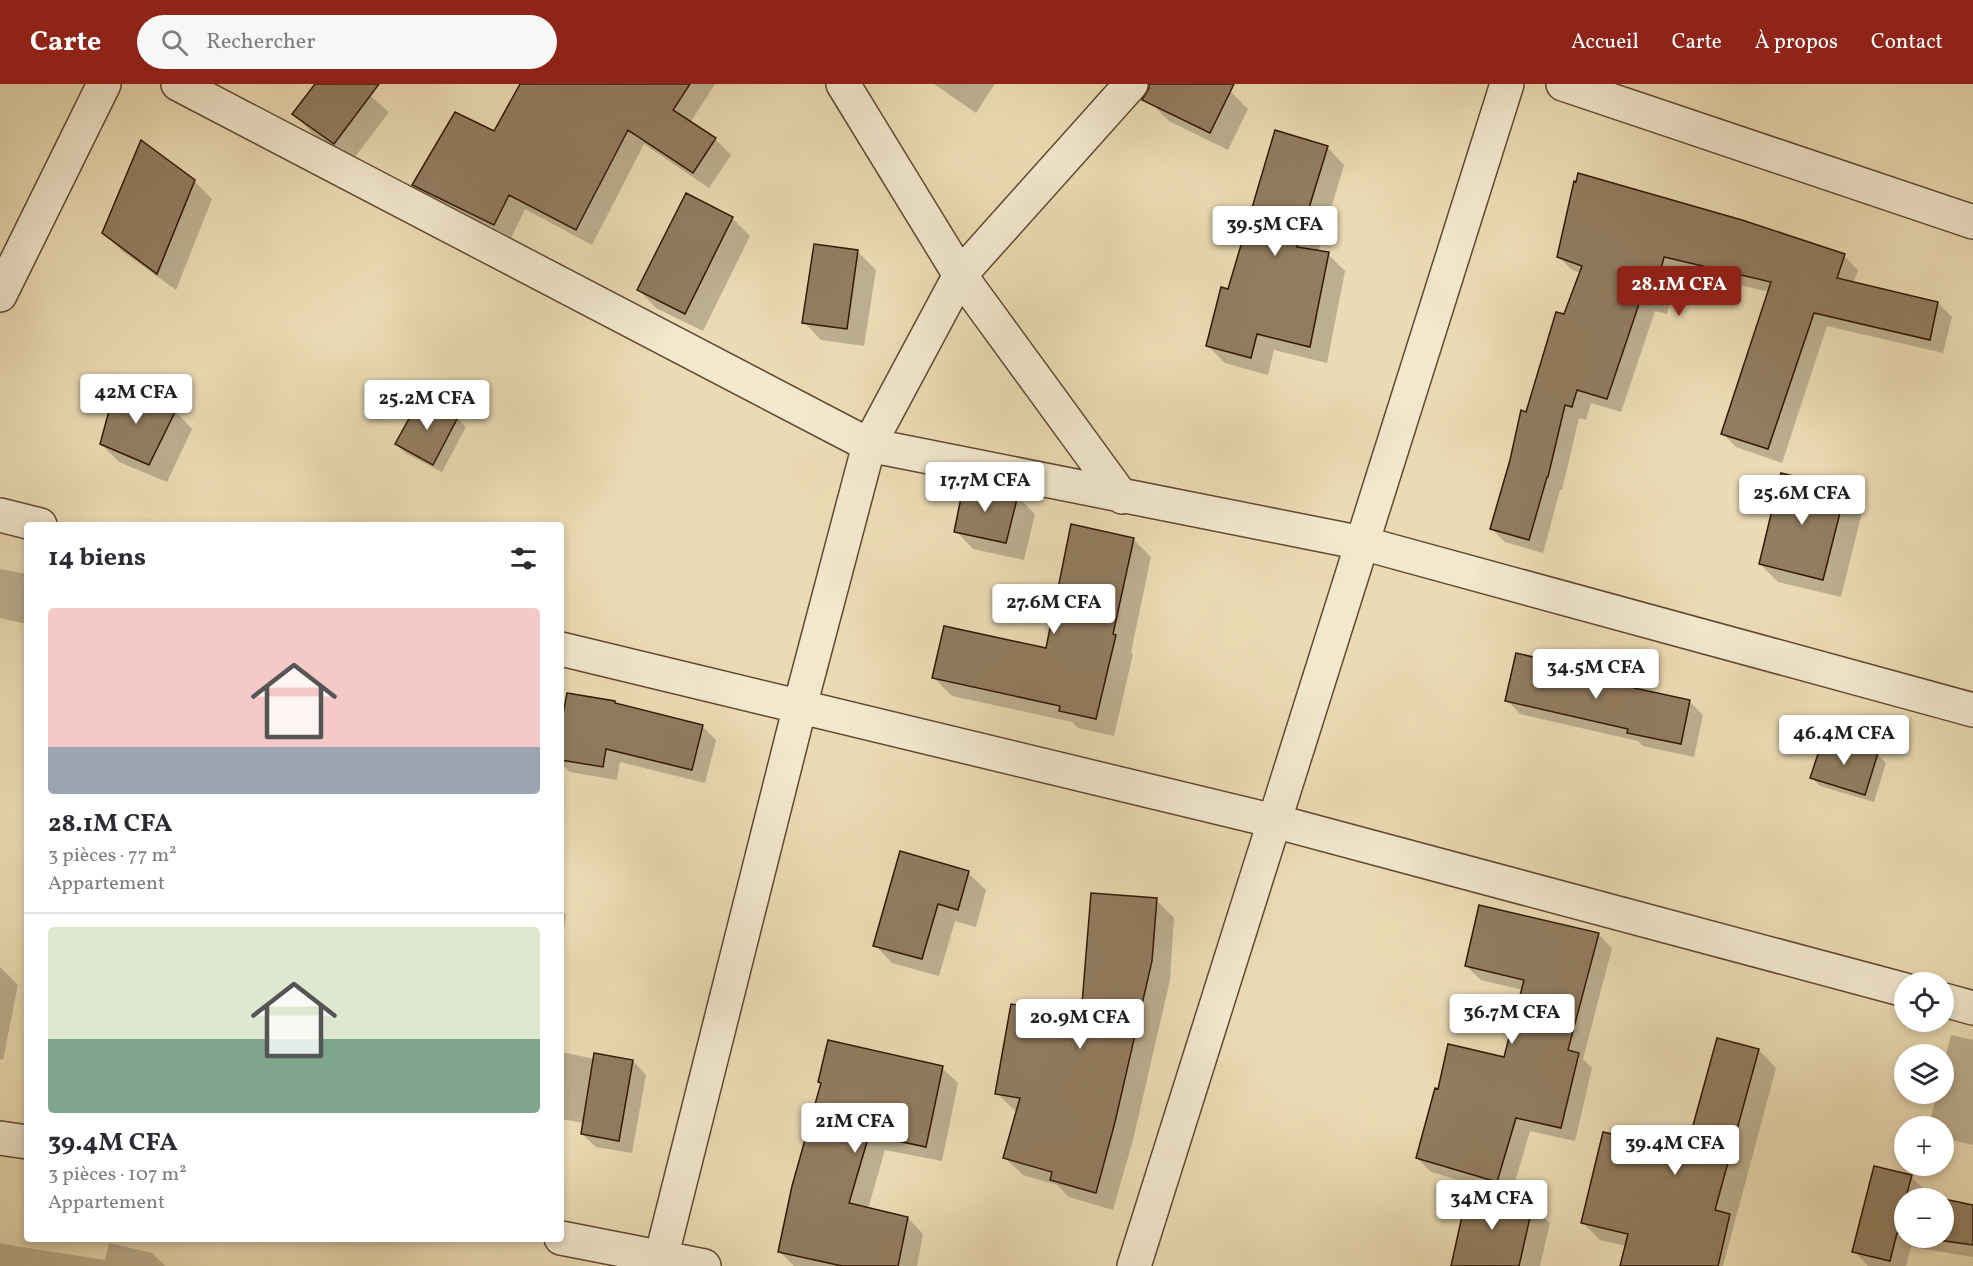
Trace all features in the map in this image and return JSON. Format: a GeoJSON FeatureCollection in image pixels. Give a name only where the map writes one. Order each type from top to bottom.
{"type":"FeatureCollection","features":[{"type":"Feature","properties":{"kind":"street"},"geometry":{"type":"LineString","coordinates":[[0,295],[104,84]]}},
{"type":"Feature","properties":{"kind":"street"},"geometry":{"type":"LineString","coordinates":[[178,84],[868,445],[1362,543],[1973,710]]}},
{"type":"Feature","properties":{"kind":"street"},"geometry":{"type":"LineString","coordinates":[[843,84],[960,275],[1122,497]]}},
{"type":"Feature","properties":{"kind":"street"},"geometry":{"type":"LineString","coordinates":[[660,1261],[868,445],[960,275],[1131,84]]}},
{"type":"Feature","properties":{"kind":"street"},"geometry":{"type":"LineString","coordinates":[[1134,1266],[1507,84]]}},
{"type":"Feature","properties":{"kind":"street"},"geometry":{"type":"LineString","coordinates":[[1563,84],[1973,222]]}},
{"type":"Feature","properties":{"kind":"street"},"geometry":{"type":"LineString","coordinates":[[0,516],[27,522]]}},
{"type":"Feature","properties":{"kind":"street"},"geometry":{"type":"LineString","coordinates":[[564,650],[1274,821],[1894,987]]}},
{"type":"Feature","properties":{"kind":"street"},"geometry":{"type":"LineString","coordinates":[[1954,1003],[1973,1008]]}},
{"type":"Feature","properties":{"kind":"street"},"geometry":{"type":"LineString","coordinates":[[0,1138],[24,1142]]}},
{"type":"Feature","properties":{"kind":"street"},"geometry":{"type":"LineString","coordinates":[[564,1240],[660,1261],[704,1266]]}},
{"type":"Feature","properties":{"kind":"building"},"geometry":{"type":"Polygon","coordinates":[[[315,84],[379,84],[334,144],[292,114],[315,84]]]}},
{"type":"Feature","properties":{"kind":"building"},"geometry":{"type":"Polygon","coordinates":[[[520,84],[690,84],[673,110],[716,138],[693,173],[628,130],[576,230],[509,195],[494,225],[412,185],[455,112],[494,131],[520,84]]]}},
{"type":"Feature","properties":{"kind":"building"},"geometry":{"type":"Polygon","coordinates":[[[1149,84],[1234,84],[1210,133],[1142,100],[1149,84]]]}},
{"type":"Feature","properties":{"kind":"building"},"geometry":{"type":"Polygon","coordinates":[[[1275,130],[1328,146],[1297,247],[1329,252],[1310,347],[1257,334],[1251,358],[1206,346],[1221,287],[1228,289],[1275,130]]]}},
{"type":"Feature","properties":{"kind":"building"},"geometry":{"type":"Polygon","coordinates":[[[141,140],[195,180],[157,274],[102,233],[141,140]]]}},
{"type":"Feature","properties":{"kind":"building"},"geometry":{"type":"Polygon","coordinates":[[[1578,173],[1742,220],[1845,254],[1837,278],[1938,302],[1930,340],[1814,313],[1768,449],[1721,434],[1771,282],[1664,257],[1653,301],[1641,298],[1607,399],[1577,390],[1572,407],[1565,405],[1548,477],[1529,540],[1490,529],[1510,460],[1521,410],[1526,412],[1556,312],[1564,314],[1582,266],[1557,257],[1574,181],[1576,182],[1578,173]]]}},
{"type":"Feature","properties":{"kind":"building"},"geometry":{"type":"Polygon","coordinates":[[[686,193],[733,217],[685,314],[637,290],[686,193]]]}},
{"type":"Feature","properties":{"kind":"building"},"geometry":{"type":"Polygon","coordinates":[[[814,244],[858,250],[847,329],[802,323],[814,244]]]}},
{"type":"Feature","properties":{"kind":"building"},"geometry":{"type":"Polygon","coordinates":[[[116,385],[176,410],[149,465],[100,444],[116,385]]]}},
{"type":"Feature","properties":{"kind":"building"},"geometry":{"type":"Polygon","coordinates":[[[421,397],[458,417],[433,465],[395,444],[421,397]]]}},
{"type":"Feature","properties":{"kind":"building"},"geometry":{"type":"Polygon","coordinates":[[[1781,473],[1846,489],[1823,580],[1759,564],[1781,473]]]}},
{"type":"Feature","properties":{"kind":"building"},"geometry":{"type":"Polygon","coordinates":[[[964,483],[1018,495],[1006,543],[954,532],[964,483]]]}},
{"type":"Feature","properties":{"kind":"building"},"geometry":{"type":"Polygon","coordinates":[[[1071,524],[1134,538],[1113,634],[1116,635],[1096,719],[1059,711],[1060,706],[932,678],[944,626],[1046,648],[1071,524]]]}},
{"type":"Feature","properties":{"kind":"building"},"geometry":{"type":"Polygon","coordinates":[[[1516,653],[1576,667],[1574,675],[1690,700],[1681,744],[1627,733],[1628,729],[1505,701],[1516,653]]]}},
{"type":"Feature","properties":{"kind":"building"},"geometry":{"type":"Polygon","coordinates":[[[567,693],[615,701],[615,703],[703,725],[692,770],[606,749],[603,767],[564,760],[564,708],[567,693]]]}},
{"type":"Feature","properties":{"kind":"building"},"geometry":{"type":"Polygon","coordinates":[[[1824,736],[1878,753],[1865,795],[1810,778],[1824,736]]]}},
{"type":"Feature","properties":{"kind":"building"},"geometry":{"type":"Polygon","coordinates":[[[900,851],[969,871],[958,910],[938,904],[922,959],[873,946],[900,851]]]}},
{"type":"Feature","properties":{"kind":"building"},"geometry":{"type":"Polygon","coordinates":[[[1091,893],[1157,898],[1152,961],[1115,1122],[1096,1193],[1050,1180],[1052,1172],[1003,1158],[1020,1098],[995,1094],[1011,1004],[1081,1016],[1091,893]]]}},
{"type":"Feature","properties":{"kind":"building"},"geometry":{"type":"Polygon","coordinates":[[[1479,905],[1599,933],[1568,1050],[1579,1053],[1561,1128],[1516,1118],[1497,1182],[1416,1158],[1435,1088],[1438,1089],[1448,1044],[1504,1057],[1524,980],[1465,966],[1479,905]]]}},
{"type":"Feature","properties":{"kind":"building"},"geometry":{"type":"Polygon","coordinates":[[[1717,1038],[1759,1049],[1715,1210],[1730,1214],[1718,1266],[1620,1266],[1628,1234],[1581,1223],[1603,1132],[1686,1151],[1717,1038]]]}},
{"type":"Feature","properties":{"kind":"building"},"geometry":{"type":"Polygon","coordinates":[[[828,1040],[943,1066],[926,1147],[869,1135],[849,1203],[908,1217],[898,1266],[842,1266],[778,1252],[792,1186],[821,1083],[818,1082],[828,1040]]]}},
{"type":"Feature","properties":{"kind":"building"},"geometry":{"type":"Polygon","coordinates":[[[594,1053],[633,1060],[619,1141],[581,1134],[594,1053]]]}},
{"type":"Feature","properties":{"kind":"building"},"geometry":{"type":"Polygon","coordinates":[[[1874,1166],[1894,1171],[1894,1176],[1912,1176],[1908,1188],[1894,1188],[1894,1245],[1890,1261],[1852,1252],[1874,1166]]]}},
{"type":"Feature","properties":{"kind":"building"},"geometry":{"type":"Polygon","coordinates":[[[1468,1189],[1533,1204],[1519,1266],[1451,1266],[1468,1189]]]}},
{"type":"Feature","properties":{"kind":"building"},"geometry":{"type":"Polygon","coordinates":[[[1954,1201],[1973,1205],[1973,1245],[1954,1242],[1954,1201]]]}}]}
